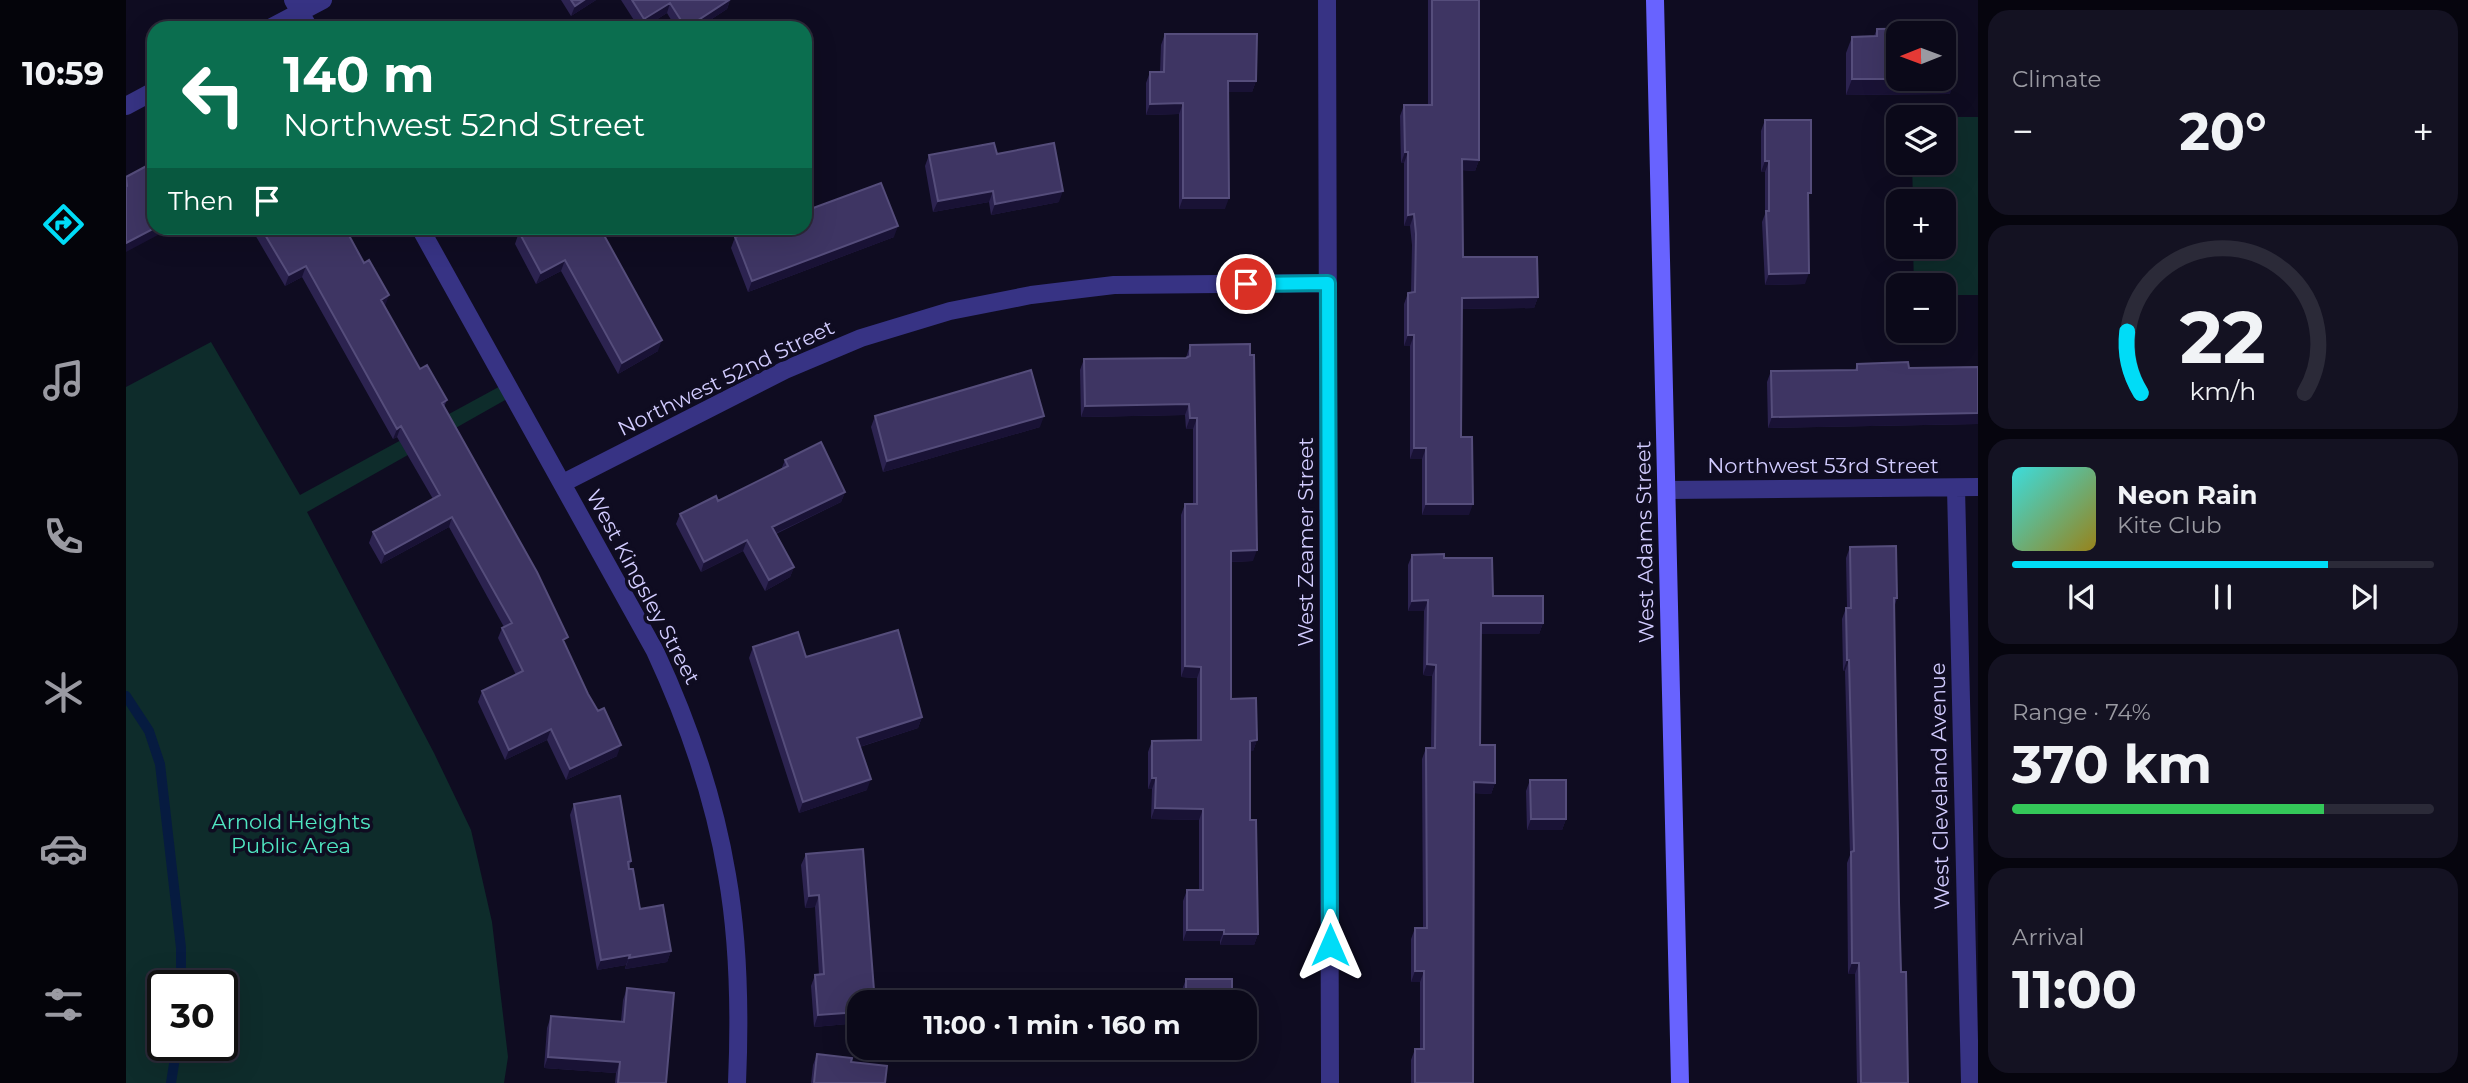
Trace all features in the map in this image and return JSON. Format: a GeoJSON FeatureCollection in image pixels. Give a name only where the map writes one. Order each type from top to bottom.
{"type":"FeatureCollection","features":[{"type":"Feature","properties":{"kind":"main road","name":"West Adams Street"},"geometry":{"type":"LineString","coordinates":[[1654,0],[1681,1083]]}},
{"type":"Feature","properties":{"kind":"street"},"geometry":{"type":"LineString","coordinates":[[301,14],[323,0]]}},
{"type":"Feature","properties":{"kind":"street","name":"West Zeamer Street"},"geometry":{"type":"LineString","coordinates":[[1327,0],[1331,1083]]}},
{"type":"Feature","properties":{"kind":"street"},"geometry":{"type":"LineString","coordinates":[[126,106],[147,95]]}},
{"type":"Feature","properties":{"kind":"street","name":"West Kingsley Street"},"geometry":{"type":"LineString","coordinates":[[424,235],[655,651],[684,718],[709,794],[733,916],[738,999],[737,1083]]}},
{"type":"Feature","properties":{"kind":"street","name":"Northwest 52nd Street"},"geometry":{"type":"LineString","coordinates":[[563,483],[785,370],[861,338],[950,311],[1031,295],[1114,285],[1328,283]]}},
{"type":"Feature","properties":{"kind":"street","name":"West Cleveland Avenue"},"geometry":{"type":"LineString","coordinates":[[1956,488],[1970,1083]]}},
{"type":"Feature","properties":{"kind":"street","name":"Northwest 53rd Street"},"geometry":{"type":"LineString","coordinates":[[1667,490],[1978,488]]}},
{"type":"Feature","properties":{"kind":"green space"},"geometry":{"type":"Polygon","coordinates":[[[1956,117],[1978,117],[1978,295],[1956,295],[1956,273],[1914,273],[1913,259],[1956,259],[1956,189],[1913,189],[1912,175],[1956,175],[1956,117]]]}},
{"type":"Feature","properties":{"kind":"green space","name":"Arnold Heights Public Area"},"geometry":{"type":"Polygon","coordinates":[[[211,342],[300,495],[506,383],[514,395],[307,512],[434,753],[471,830],[492,922],[508,1057],[504,1083],[126,1083],[126,387],[211,342]]]}},
{"type":"Feature","properties":{"kind":"building"},"geometry":{"type":"Polygon","coordinates":[[[571,0],[584,0],[575,6],[571,0]]]}},
{"type":"Feature","properties":{"kind":"building"},"geometry":{"type":"Polygon","coordinates":[[[632,0],[729,0],[697,21],[682,21],[670,3],[644,19],[632,0]]]}},
{"type":"Feature","properties":{"kind":"building"},"geometry":{"type":"Polygon","coordinates":[[[1432,0],[1479,0],[1479,160],[1462,159],[1463,257],[1537,257],[1538,297],[1462,298],[1461,437],[1472,437],[1473,504],[1426,504],[1426,448],[1414,448],[1414,335],[1408,335],[1408,293],[1415,292],[1416,234],[1414,214],[1408,215],[1408,152],[1405,152],[1404,105],[1432,105],[1432,0]]]}},
{"type":"Feature","properties":{"kind":"building"},"geometry":{"type":"Polygon","coordinates":[[[1877,29],[1886,29],[1886,79],[1852,79],[1852,37],[1877,36],[1877,29]]]}},
{"type":"Feature","properties":{"kind":"building"},"geometry":{"type":"Polygon","coordinates":[[[1165,34],[1257,34],[1256,81],[1228,81],[1229,198],[1183,198],[1183,103],[1150,104],[1150,72],[1164,72],[1165,34]]]}},
{"type":"Feature","properties":{"kind":"building"},"geometry":{"type":"Polygon","coordinates":[[[1765,120],[1811,120],[1809,273],[1769,274],[1766,211],[1769,211],[1769,161],[1765,161],[1765,120]]]}},
{"type":"Feature","properties":{"kind":"building"},"geometry":{"type":"Polygon","coordinates":[[[994,143],[997,154],[1054,143],[1063,191],[995,204],[993,191],[938,201],[929,155],[994,143]]]}},
{"type":"Feature","properties":{"kind":"building"},"geometry":{"type":"Polygon","coordinates":[[[147,166],[147,232],[126,243],[127,186],[126,177],[147,166]]]}},
{"type":"Feature","properties":{"kind":"building"},"geometry":{"type":"Polygon","coordinates":[[[881,183],[898,226],[752,281],[735,237],[812,235],[812,208],[881,183]]]}},
{"type":"Feature","properties":{"kind":"building"},"geometry":{"type":"Polygon","coordinates":[[[265,235],[349,235],[364,263],[369,260],[389,295],[381,300],[420,369],[427,365],[447,400],[442,403],[537,572],[568,637],[563,640],[588,694],[598,711],[604,708],[621,745],[570,769],[551,729],[509,750],[482,691],[523,671],[502,628],[512,623],[452,517],[385,554],[373,532],[440,495],[401,426],[397,429],[306,266],[289,275],[265,235]]]}},
{"type":"Feature","properties":{"kind":"building"},"geometry":{"type":"Polygon","coordinates":[[[521,235],[604,235],[662,340],[622,363],[565,260],[541,273],[521,235]]]}},
{"type":"Feature","properties":{"kind":"building"},"geometry":{"type":"Polygon","coordinates":[[[1250,344],[1250,355],[1254,355],[1257,550],[1231,551],[1231,699],[1256,698],[1257,740],[1250,741],[1250,820],[1256,820],[1258,934],[1224,934],[1224,930],[1187,930],[1187,890],[1203,890],[1203,809],[1155,808],[1156,778],[1152,778],[1152,741],[1201,740],[1201,667],[1185,666],[1185,504],[1197,504],[1197,418],[1190,418],[1189,404],[1085,406],[1084,359],[1186,358],[1190,356],[1190,345],[1250,344]]]}},
{"type":"Feature","properties":{"kind":"building"},"geometry":{"type":"Polygon","coordinates":[[[1908,362],[1909,368],[1978,367],[1978,413],[1772,417],[1771,371],[1857,370],[1857,364],[1908,362]]]}},
{"type":"Feature","properties":{"kind":"building"},"geometry":{"type":"Polygon","coordinates":[[[1031,370],[1044,416],[887,461],[875,416],[1031,370]]]}},
{"type":"Feature","properties":{"kind":"building"},"geometry":{"type":"Polygon","coordinates":[[[821,442],[845,492],[772,527],[794,567],[769,580],[747,540],[704,562],[680,514],[716,496],[718,501],[788,466],[785,460],[821,442]]]}},
{"type":"Feature","properties":{"kind":"building"},"geometry":{"type":"Polygon","coordinates":[[[1896,546],[1897,598],[1894,598],[1899,902],[1901,972],[1906,972],[1908,1083],[1861,1083],[1859,963],[1852,963],[1851,852],[1854,851],[1846,608],[1851,608],[1850,547],[1896,546]]]}},
{"type":"Feature","properties":{"kind":"building"},"geometry":{"type":"Polygon","coordinates":[[[1444,554],[1444,558],[1492,558],[1493,596],[1543,596],[1543,623],[1481,623],[1480,745],[1495,745],[1495,783],[1474,782],[1473,1083],[1415,1083],[1415,1049],[1424,1049],[1424,971],[1415,971],[1415,928],[1427,928],[1426,748],[1435,748],[1436,665],[1427,664],[1428,600],[1412,601],[1412,555],[1444,554]]]}},
{"type":"Feature","properties":{"kind":"building"},"geometry":{"type":"Polygon","coordinates":[[[898,630],[922,717],[857,738],[871,779],[803,802],[753,647],[798,632],[806,657],[898,630]]]}},
{"type":"Feature","properties":{"kind":"building"},"geometry":{"type":"Polygon","coordinates":[[[1530,780],[1566,780],[1566,819],[1531,819],[1530,780]]]}},
{"type":"Feature","properties":{"kind":"building"},"geometry":{"type":"Polygon","coordinates":[[[620,796],[631,861],[628,862],[629,869],[633,869],[640,909],[663,905],[671,951],[601,960],[574,804],[620,796]]]}},
{"type":"Feature","properties":{"kind":"building"},"geometry":{"type":"Polygon","coordinates":[[[863,849],[874,990],[847,990],[847,1013],[818,1015],[815,975],[824,974],[819,895],[809,896],[806,854],[863,849]]]}},
{"type":"Feature","properties":{"kind":"building"},"geometry":{"type":"Polygon","coordinates":[[[1186,979],[1232,979],[1232,990],[1186,990],[1186,979]]]}},
{"type":"Feature","properties":{"kind":"building"},"geometry":{"type":"Polygon","coordinates":[[[627,988],[674,993],[666,1083],[618,1083],[620,1062],[548,1057],[551,1016],[624,1022],[627,988]]]}},
{"type":"Feature","properties":{"kind":"building"},"geometry":{"type":"Polygon","coordinates":[[[817,1054],[847,1057],[851,1062],[887,1066],[885,1083],[814,1083],[817,1054]]]}},
{"type":"Feature","properties":{"kind":"waterway"},"geometry":{"type":"LineString","coordinates":[[126,696],[149,731],[160,764],[181,948],[181,970]]}},
{"type":"Feature","properties":{"kind":"waterway"},"geometry":{"type":"LineString","coordinates":[[171,1083],[174,1061]]}},
{"type":"Feature","properties":{"kind":"route"},"geometry":{"type":"LineString","coordinates":[[1246,284],[1328,283],[1330,945]]}}]}
